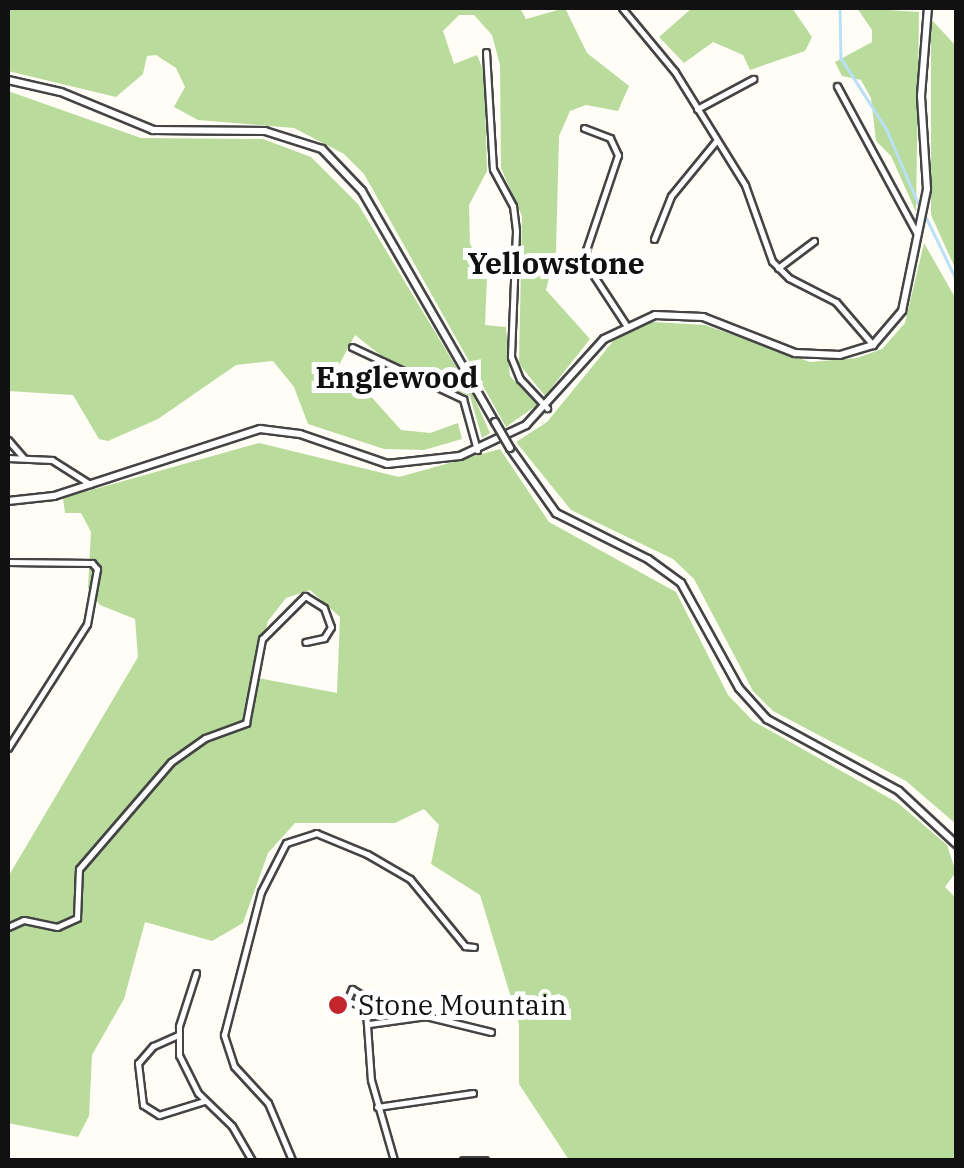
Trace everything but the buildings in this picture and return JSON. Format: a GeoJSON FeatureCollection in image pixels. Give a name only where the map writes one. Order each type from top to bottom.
{"type":"FeatureCollection","features":[{"type":"Feature","properties":{"kind":"street"},"geometry":{"type":"LineString","coordinates":[[622,8],[697,109],[745,185],[763,246],[778,268],[836,302],[873,346]]}},
{"type":"Feature","properties":{"kind":"street"},"geometry":{"type":"LineString","coordinates":[[8,501],[90,484],[260,429],[300,434],[398,466],[477,450],[547,408],[597,346],[626,325],[655,315],[691,315],[795,353],[840,354],[873,346],[899,319],[928,176],[921,96],[928,8]]}},
{"type":"Feature","properties":{"kind":"street"},"geometry":{"type":"LineString","coordinates":[[486,52],[493,170],[512,206],[516,230],[512,357],[520,379],[547,408]]}},
{"type":"Feature","properties":{"kind":"street"},"geometry":{"type":"LineString","coordinates":[[697,109],[752,79]]}},
{"type":"Feature","properties":{"kind":"street"},"geometry":{"type":"LineString","coordinates":[[8,80],[61,92],[153,130],[278,133],[322,149],[362,190],[510,448],[556,513],[648,558],[681,583],[739,688],[767,719],[899,792],[956,844]]}},
{"type":"Feature","properties":{"kind":"street"},"geometry":{"type":"LineString","coordinates":[[837,86],[918,236]]}},
{"type":"Feature","properties":{"kind":"street"},"geometry":{"type":"LineString","coordinates":[[584,128],[610,138],[618,155],[586,250],[590,270],[626,325]]}},
{"type":"Feature","properties":{"kind":"street"},"geometry":{"type":"LineString","coordinates":[[654,240],[671,196],[716,141]]}},
{"type":"Feature","properties":{"kind":"street"},"geometry":{"type":"LineString","coordinates":[[778,268],[814,241]]}},
{"type":"Feature","properties":{"kind":"street"},"geometry":{"type":"LineString","coordinates":[[352,347],[462,399],[477,450]]}},
{"type":"Feature","properties":{"kind":"street"},"geometry":{"type":"LineString","coordinates":[[8,440],[23,458]]}},
{"type":"Feature","properties":{"kind":"street"},"geometry":{"type":"LineString","coordinates":[[8,458],[52,460],[90,484]]}},
{"type":"Feature","properties":{"kind":"street"},"geometry":{"type":"LineString","coordinates":[[8,562],[70,562],[96,567],[92,612],[33,717],[8,748]]}},
{"type":"Feature","properties":{"kind":"street"},"geometry":{"type":"LineString","coordinates":[[8,927],[30,920],[57,927],[77,918],[80,869],[171,762],[205,738],[246,724],[262,639],[305,596],[324,608],[331,626],[324,638],[304,642]]}},
{"type":"Feature","properties":{"kind":"street"},"geometry":{"type":"LineString","coordinates":[[292,1160],[268,1102],[234,1066],[224,1035],[252,920],[286,843],[316,833],[367,854],[410,879],[465,946],[474,946]]}},
{"type":"Feature","properties":{"kind":"street"},"geometry":{"type":"LineString","coordinates":[[196,973],[178,1035],[184,1068],[204,1101],[232,1126],[252,1160]]}},
{"type":"Feature","properties":{"kind":"street"},"geometry":{"type":"LineString","coordinates":[[360,1005],[369,1024],[376,1107],[394,1160]]}},
{"type":"Feature","properties":{"kind":"street"},"geometry":{"type":"LineString","coordinates":[[369,1024],[426,1016],[491,1032]]}},
{"type":"Feature","properties":{"kind":"street"},"geometry":{"type":"LineString","coordinates":[[178,1035],[142,1056],[135,1078],[140,1096],[147,1110],[159,1115],[204,1101]]}},
{"type":"Feature","properties":{"kind":"street"},"geometry":{"type":"LineString","coordinates":[[376,1107],[473,1093]]}},
{"type":"Feature","properties":{"kind":"street"},"geometry":{"type":"LineString","coordinates":[[463,1160],[485,1160]]}},
{"type":"Feature","properties":{"kind":"green space"},"geometry":{"type":"Polygon","coordinates":[[[8,8],[520,8],[526,19],[565,8],[587,53],[629,86],[618,111],[586,105],[570,111],[559,136],[556,251],[546,290],[590,339],[545,396],[519,364],[522,216],[501,168],[500,65],[492,35],[474,15],[459,15],[443,31],[454,64],[477,55],[484,72],[487,171],[469,205],[470,244],[487,276],[485,325],[506,327],[510,376],[537,405],[506,427],[364,174],[344,154],[294,128],[198,120],[174,107],[185,87],[176,68],[156,55],[147,56],[143,74],[116,97],[8,71],[8,8]]]}},
{"type":"Feature","properties":{"kind":"green space"},"geometry":{"type":"Polygon","coordinates":[[[692,8],[792,8],[812,37],[805,51],[750,70],[743,55],[713,42],[684,63],[659,37],[692,8]]]}},
{"type":"Feature","properties":{"kind":"green space"},"geometry":{"type":"Polygon","coordinates":[[[857,8],[919,12],[916,212],[891,156],[876,141],[871,98],[861,80],[842,76],[835,62],[872,42],[872,30],[857,8]]]}},
{"type":"Feature","properties":{"kind":"green space"},"geometry":{"type":"Polygon","coordinates":[[[931,19],[956,46],[956,270],[931,215],[931,19]]]}},
{"type":"Feature","properties":{"kind":"green space"},"geometry":{"type":"Polygon","coordinates":[[[8,91],[141,138],[263,139],[311,157],[358,204],[473,395],[490,433],[482,438],[470,396],[393,365],[355,335],[334,374],[367,392],[401,430],[430,433],[458,423],[462,439],[424,450],[384,449],[308,424],[294,387],[273,361],[236,365],[158,419],[108,441],[99,439],[73,395],[8,391],[8,91]]]}},
{"type":"Feature","properties":{"kind":"green space"},"geometry":{"type":"Polygon","coordinates":[[[924,243],[956,299],[956,824],[906,781],[773,711],[753,691],[694,579],[673,559],[571,510],[516,442],[547,422],[614,340],[652,322],[705,325],[810,362],[857,358],[882,349],[905,323],[924,243]]]}},
{"type":"Feature","properties":{"kind":"green space"},"geometry":{"type":"Polygon","coordinates":[[[259,443],[399,477],[500,449],[549,522],[676,592],[728,695],[753,721],[898,803],[947,845],[956,872],[945,887],[956,898],[956,1160],[569,1160],[519,1084],[519,1024],[480,895],[431,864],[439,825],[424,809],[395,823],[295,823],[268,853],[243,923],[212,941],[145,922],[124,999],[92,1055],[89,1116],[78,1137],[8,1123],[8,877],[138,657],[135,619],[100,605],[88,588],[91,532],[81,513],[65,513],[63,498],[259,443]],[[310,590],[286,598],[268,621],[253,677],[337,693],[340,617],[310,590]]]}},
{"type":"Feature","properties":{"kind":"waterway"},"geometry":{"type":"LineString","coordinates":[[840,8],[841,58],[887,130],[919,205]]}},
{"type":"Feature","properties":{"kind":"waterway"},"geometry":{"type":"LineString","coordinates":[[927,219],[956,279]]}},
{"type":"Feature","properties":{"kind":"place","name":"Stone Mountain"},"geometry":{"type":"Point","coordinates":[338,1005]}},
{"type":"Feature","properties":{"kind":"district","name":"Yellowstone"},"geometry":{"type":"Point","coordinates":[556,263]}},
{"type":"Feature","properties":{"kind":"district","name":"Englewood"},"geometry":{"type":"Point","coordinates":[397,377]}}]}
